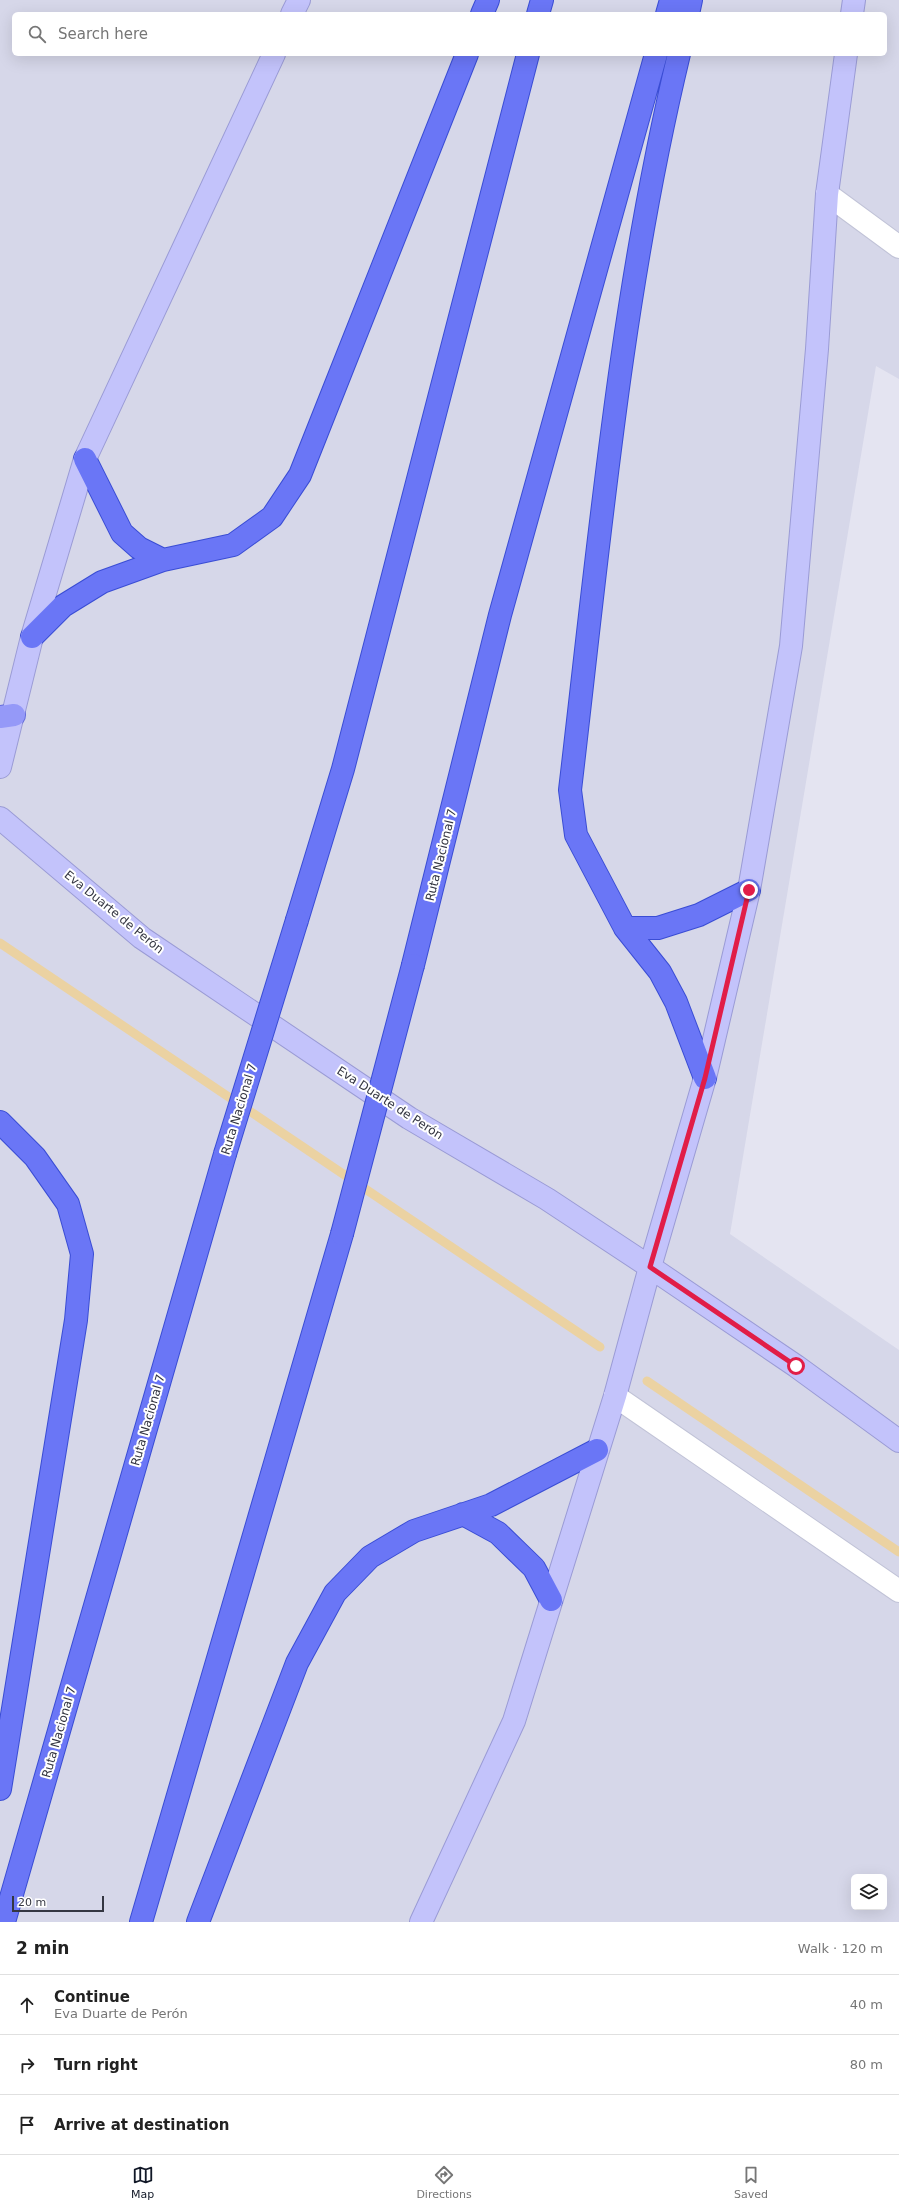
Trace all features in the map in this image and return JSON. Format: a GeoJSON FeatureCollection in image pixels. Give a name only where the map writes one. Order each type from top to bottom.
{"type":"FeatureCollection","features":[{"type":"Feature","properties":{"kind":"highway"},"geometry":{"type":"LineString","coordinates":[[483,12],[488,0]]}},
{"type":"Feature","properties":{"kind":"highway"},"geometry":{"type":"LineString","coordinates":[[539,12],[542,0]]}},
{"type":"Feature","properties":{"kind":"highway"},"geometry":{"type":"LineString","coordinates":[[668,12],[671,0]]}},
{"type":"Feature","properties":{"kind":"highway"},"geometry":{"type":"LineString","coordinates":[[688,12],[691,0]]}},
{"type":"Feature","properties":{"kind":"highway"},"geometry":{"type":"LineString","coordinates":[[32,637],[63,606],[102,582],[163,560],[233,545],[272,517],[300,475],[465,56]]}},
{"type":"Feature","properties":{"kind":"highway","name":"Ruta Nacional 7"},"geometry":{"type":"LineString","coordinates":[[4,1922],[225,1154],[343,769],[527,56]]}},
{"type":"Feature","properties":{"kind":"highway","name":"Ruta Nacional 7"},"geometry":{"type":"LineString","coordinates":[[141,1922],[342,1234],[413,965],[500,615],[655,56]]}},
{"type":"Feature","properties":{"kind":"highway"},"geometry":{"type":"LineString","coordinates":[[678,56],[642,231],[614,410],[570,790],[576,835],[625,928],[660,972],[676,1002],[705,1078]]}},
{"type":"Feature","properties":{"kind":"highway"},"geometry":{"type":"LineString","coordinates":[[85,459],[122,533],[139,548],[163,560]]}},
{"type":"Feature","properties":{"kind":"highway"},"geometry":{"type":"LineString","coordinates":[[625,928],[658,928],[665,926],[699,915],[749,890]]}},
{"type":"Feature","properties":{"kind":"highway"},"geometry":{"type":"LineString","coordinates":[[0,1789],[76,1320],[82,1254],[68,1204],[35,1157],[1,1125]]}},
{"type":"Feature","properties":{"kind":"highway"},"geometry":{"type":"LineString","coordinates":[[198,1922],[297,1663],[335,1593],[370,1557],[414,1531],[491,1505],[597,1450]]}},
{"type":"Feature","properties":{"kind":"highway"},"geometry":{"type":"LineString","coordinates":[[463,1514],[498,1533],[534,1568],[551,1600]]}},
{"type":"Feature","properties":{"kind":"street"},"geometry":{"type":"LineString","coordinates":[[293,12],[299,0]]}},
{"type":"Feature","properties":{"kind":"street"},"geometry":{"type":"LineString","coordinates":[[852,12],[854,0]]}},
{"type":"Feature","properties":{"kind":"street"},"geometry":{"type":"LineString","coordinates":[[0,767],[7,716],[85,459],[273,56]]}},
{"type":"Feature","properties":{"kind":"street"},"geometry":{"type":"LineString","coordinates":[[421,1922],[514,1721],[615,1396],[650,1267],[705,1078],[749,890],[791,646],[817,349],[827,194],[846,56]]}},
{"type":"Feature","properties":{"kind":"street"},"geometry":{"type":"LineString","coordinates":[[827,194],[899,247]]}},
{"type":"Feature","properties":{"kind":"street","name":"Eva Duarte de Perón"},"geometry":{"type":"LineString","coordinates":[[0,818],[142,938],[409,1118],[547,1199],[650,1267],[796,1366],[899,1441]]}},
{"type":"Feature","properties":{"kind":"street"},"geometry":{"type":"LineString","coordinates":[[615,1396],[899,1591]]}},
{"type":"Feature","properties":{"kind":"shaded area"},"geometry":{"type":"Polygon","coordinates":[[[0,0],[899,0],[899,379],[876,366],[730,1234],[899,1350],[899,1922],[0,1922],[0,0]]]}},
{"type":"Feature","properties":{"kind":"waterway"},"geometry":{"type":"LineString","coordinates":[[0,943],[600,1347]]}},
{"type":"Feature","properties":{"kind":"waterway"},"geometry":{"type":"LineString","coordinates":[[647,1381],[899,1552]]}},
{"type":"Feature","properties":{"kind":"route"},"geometry":{"type":"LineString","coordinates":[[749,890],[705,1078],[650,1267],[796,1366]]}}]}
